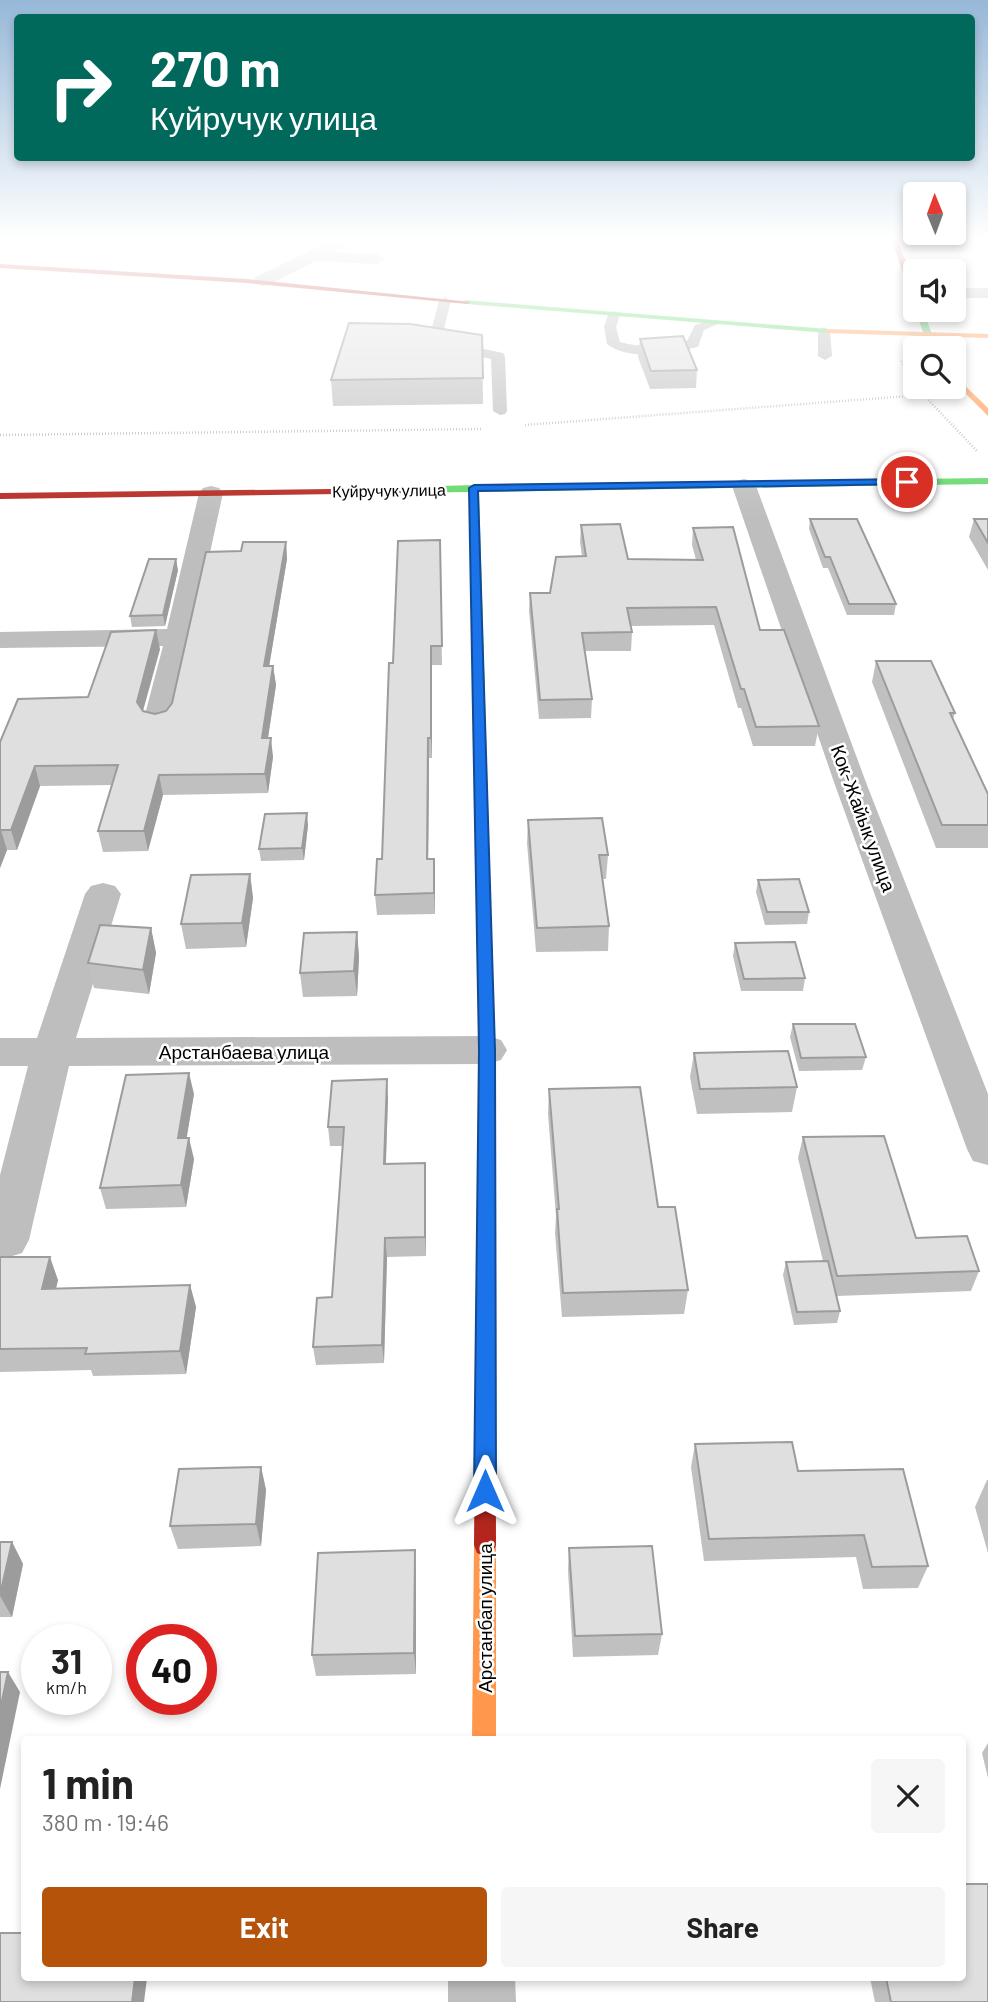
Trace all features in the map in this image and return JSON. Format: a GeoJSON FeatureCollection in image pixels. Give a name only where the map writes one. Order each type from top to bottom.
{"type":"FeatureCollection","features":[{"type":"Feature","properties":{"kind":"street"},"geometry":{"type":"LineString","coordinates":[[828,331],[903,339]]}},
{"type":"Feature","properties":{"kind":"street"},"geometry":{"type":"LineString","coordinates":[[966,338],[988,336]]}},
{"type":"Feature","properties":{"kind":"street"},"geometry":{"type":"LineString","coordinates":[[966,392],[988,412]]}},
{"type":"Feature","properties":{"kind":"street","name":"Куйручук улица"},"geometry":{"type":"LineString","coordinates":[[0,496],[988,481]]}},
{"type":"Feature","properties":{"kind":"street","name":"Кок-Жайык улица"},"geometry":{"type":"LineString","coordinates":[[744,485],[851,785],[988,1149]]}},
{"type":"Feature","properties":{"kind":"street","name":"Арстанбап улица"},"geometry":{"type":"LineString","coordinates":[[474,488],[487,1050],[484,1736]]}},
{"type":"Feature","properties":{"kind":"street"},"geometry":{"type":"LineString","coordinates":[[158,722],[211,493]]}},
{"type":"Feature","properties":{"kind":"street"},"geometry":{"type":"LineString","coordinates":[[0,640],[179,637]]}},
{"type":"Feature","properties":{"kind":"street"},"geometry":{"type":"LineString","coordinates":[[6,1240],[52,1052],[103,894]]}},
{"type":"Feature","properties":{"kind":"street","name":"Арстанбаева улица"},"geometry":{"type":"LineString","coordinates":[[0,1052],[487,1050]]}},
{"type":"Feature","properties":{"kind":"street"},"geometry":{"type":"LineString","coordinates":[[482,1981],[482,2002]]}},
{"type":"Feature","properties":{"kind":"lane"},"geometry":{"type":"LineString","coordinates":[[438,331],[435,342],[498,356],[500,411]]}},
{"type":"Feature","properties":{"kind":"lane"},"geometry":{"type":"LineString","coordinates":[[611,331],[614,344],[648,350],[675,349],[694,344],[698,331]]}},
{"type":"Feature","properties":{"kind":"lane"},"geometry":{"type":"LineString","coordinates":[[824,331],[825,356]]}},
{"type":"Feature","properties":{"kind":"path"},"geometry":{"type":"LineString","coordinates":[[925,399],[980,454]]}},
{"type":"Feature","properties":{"kind":"building"},"geometry":{"type":"Polygon","coordinates":[[[346,331],[459,331],[482,335],[483,378],[331,380],[346,331]]]}},
{"type":"Feature","properties":{"kind":"building"},"geometry":{"type":"Polygon","coordinates":[[[683,336],[697,370],[651,371],[640,339],[683,336]]]}},
{"type":"Feature","properties":{"kind":"building"},"geometry":{"type":"Polygon","coordinates":[[[810,519],[857,519],[896,604],[849,604],[830,557],[825,557],[810,519]]]}},
{"type":"Feature","properties":{"kind":"building"},"geometry":{"type":"Polygon","coordinates":[[[974,519],[988,519],[988,543],[974,519]]]}},
{"type":"Feature","properties":{"kind":"building"},"geometry":{"type":"Polygon","coordinates":[[[620,524],[628,559],[703,560],[693,528],[733,527],[760,630],[784,630],[819,726],[756,727],[744,689],[741,689],[716,607],[627,608],[632,632],[582,633],[592,699],[540,700],[530,593],[550,593],[556,557],[586,556],[581,525],[620,524]]]}},
{"type":"Feature","properties":{"kind":"building"},"geometry":{"type":"Polygon","coordinates":[[[440,540],[442,646],[431,646],[431,738],[428,738],[427,859],[434,859],[434,893],[375,895],[377,859],[382,859],[389,663],[393,663],[398,541],[440,540]]]}},
{"type":"Feature","properties":{"kind":"building"},"geometry":{"type":"Polygon","coordinates":[[[243,542],[286,542],[264,666],[273,666],[262,738],[271,738],[265,774],[159,775],[144,831],[98,831],[118,765],[35,766],[11,830],[0,832],[0,742],[18,699],[88,697],[111,632],[156,630],[137,702],[143,711],[155,714],[166,711],[172,703],[206,552],[241,551],[243,542]]]}},
{"type":"Feature","properties":{"kind":"building"},"geometry":{"type":"Polygon","coordinates":[[[149,559],[176,559],[163,615],[130,616],[149,559]]]}},
{"type":"Feature","properties":{"kind":"building"},"geometry":{"type":"Polygon","coordinates":[[[876,661],[931,661],[955,713],[950,713],[988,794],[988,825],[942,825],[876,661]]]}},
{"type":"Feature","properties":{"kind":"building"},"geometry":{"type":"Polygon","coordinates":[[[307,813],[302,848],[259,849],[265,814],[307,813]]]}},
{"type":"Feature","properties":{"kind":"building"},"geometry":{"type":"Polygon","coordinates":[[[602,818],[608,855],[599,855],[609,926],[537,928],[528,820],[602,818]]]}},
{"type":"Feature","properties":{"kind":"building"},"geometry":{"type":"Polygon","coordinates":[[[250,874],[242,923],[181,924],[191,875],[250,874]]]}},
{"type":"Feature","properties":{"kind":"building"},"geometry":{"type":"Polygon","coordinates":[[[799,879],[809,912],[767,912],[758,880],[799,879]]]}},
{"type":"Feature","properties":{"kind":"building"},"geometry":{"type":"Polygon","coordinates":[[[100,925],[151,928],[143,970],[88,963],[100,925]]]}},
{"type":"Feature","properties":{"kind":"building"},"geometry":{"type":"Polygon","coordinates":[[[357,932],[354,971],[300,973],[304,933],[357,932]]]}},
{"type":"Feature","properties":{"kind":"building"},"geometry":{"type":"Polygon","coordinates":[[[795,942],[805,978],[744,979],[735,943],[795,942]]]}},
{"type":"Feature","properties":{"kind":"building"},"geometry":{"type":"Polygon","coordinates":[[[793,1024],[855,1024],[866,1057],[801,1058],[793,1024]]]}},
{"type":"Feature","properties":{"kind":"building"},"geometry":{"type":"Polygon","coordinates":[[[788,1051],[797,1087],[700,1089],[694,1053],[788,1051]]]}},
{"type":"Feature","properties":{"kind":"building"},"geometry":{"type":"Polygon","coordinates":[[[189,1073],[178,1138],[189,1138],[181,1185],[100,1188],[126,1075],[189,1073]]]}},
{"type":"Feature","properties":{"kind":"building"},"geometry":{"type":"Polygon","coordinates":[[[387,1079],[384,1164],[425,1163],[425,1237],[385,1238],[382,1345],[313,1347],[317,1298],[332,1297],[344,1127],[328,1127],[332,1081],[387,1079]]]}},
{"type":"Feature","properties":{"kind":"building"},"geometry":{"type":"Polygon","coordinates":[[[640,1087],[658,1207],[675,1207],[688,1290],[563,1293],[549,1089],[640,1087]]]}},
{"type":"Feature","properties":{"kind":"building"},"geometry":{"type":"Polygon","coordinates":[[[884,1136],[916,1238],[967,1236],[979,1271],[837,1276],[803,1137],[884,1136]]]}},
{"type":"Feature","properties":{"kind":"building"},"geometry":{"type":"Polygon","coordinates":[[[0,1257],[50,1257],[42,1289],[190,1285],[180,1351],[85,1354],[87,1348],[0,1349],[0,1257]]]}},
{"type":"Feature","properties":{"kind":"building"},"geometry":{"type":"Polygon","coordinates":[[[828,1261],[840,1311],[797,1312],[786,1262],[828,1261]]]}},
{"type":"Feature","properties":{"kind":"building"},"geometry":{"type":"Polygon","coordinates":[[[792,1442],[798,1471],[903,1469],[928,1566],[872,1567],[864,1535],[709,1539],[695,1444],[792,1442]]]}},
{"type":"Feature","properties":{"kind":"building"},"geometry":{"type":"Polygon","coordinates":[[[261,1467],[256,1524],[170,1526],[179,1469],[261,1467]]]}},
{"type":"Feature","properties":{"kind":"building"},"geometry":{"type":"Polygon","coordinates":[[[0,1542],[12,1542],[0,1595],[0,1542]]]}},
{"type":"Feature","properties":{"kind":"building"},"geometry":{"type":"Polygon","coordinates":[[[652,1546],[662,1634],[575,1636],[569,1548],[652,1546]]]}},
{"type":"Feature","properties":{"kind":"building"},"geometry":{"type":"Polygon","coordinates":[[[415,1550],[414,1653],[312,1655],[318,1553],[415,1550]]]}},
{"type":"Feature","properties":{"kind":"building"},"geometry":{"type":"Polygon","coordinates":[[[0,1672],[8,1672],[0,1710],[0,1672]]]}},
{"type":"Feature","properties":{"kind":"building"},"geometry":{"type":"Polygon","coordinates":[[[966,1884],[988,1884],[988,2002],[891,2002],[887,1981],[966,1981],[966,1884]]]}},
{"type":"Feature","properties":{"kind":"building"},"geometry":{"type":"Polygon","coordinates":[[[0,1933],[21,1933],[21,1981],[135,1981],[132,2002],[0,2002],[0,1933]]]}},
{"type":"Feature","properties":{"kind":"traffic: fast"},"geometry":{"type":"LineString","coordinates":[[927,331],[929,336]]}},
{"type":"Feature","properties":{"kind":"traffic: fast"},"geometry":{"type":"LineString","coordinates":[[405,490],[988,481]]}},
{"type":"Feature","properties":{"kind":"traffic: fast"},"geometry":{"type":"LineString","coordinates":[[474,488],[487,1050],[486,1222]]}},
{"type":"Feature","properties":{"kind":"traffic: slow"},"geometry":{"type":"LineString","coordinates":[[842,331],[988,336]]}},
{"type":"Feature","properties":{"kind":"traffic: slow"},"geometry":{"type":"LineString","coordinates":[[966,390],[988,413]]}},
{"type":"Feature","properties":{"kind":"traffic: slow"},"geometry":{"type":"LineString","coordinates":[[484,1736],[485,1545]]}},
{"type":"Feature","properties":{"kind":"traffic: jam"},"geometry":{"type":"LineString","coordinates":[[0,496],[405,490]]}},
{"type":"Feature","properties":{"kind":"traffic: jam"},"geometry":{"type":"LineString","coordinates":[[485,1545],[486,1222]]}},
{"type":"Feature","properties":{"kind":"route"},"geometry":{"type":"LineString","coordinates":[[485,1491],[487,1050],[474,488],[907,482]]}}]}
